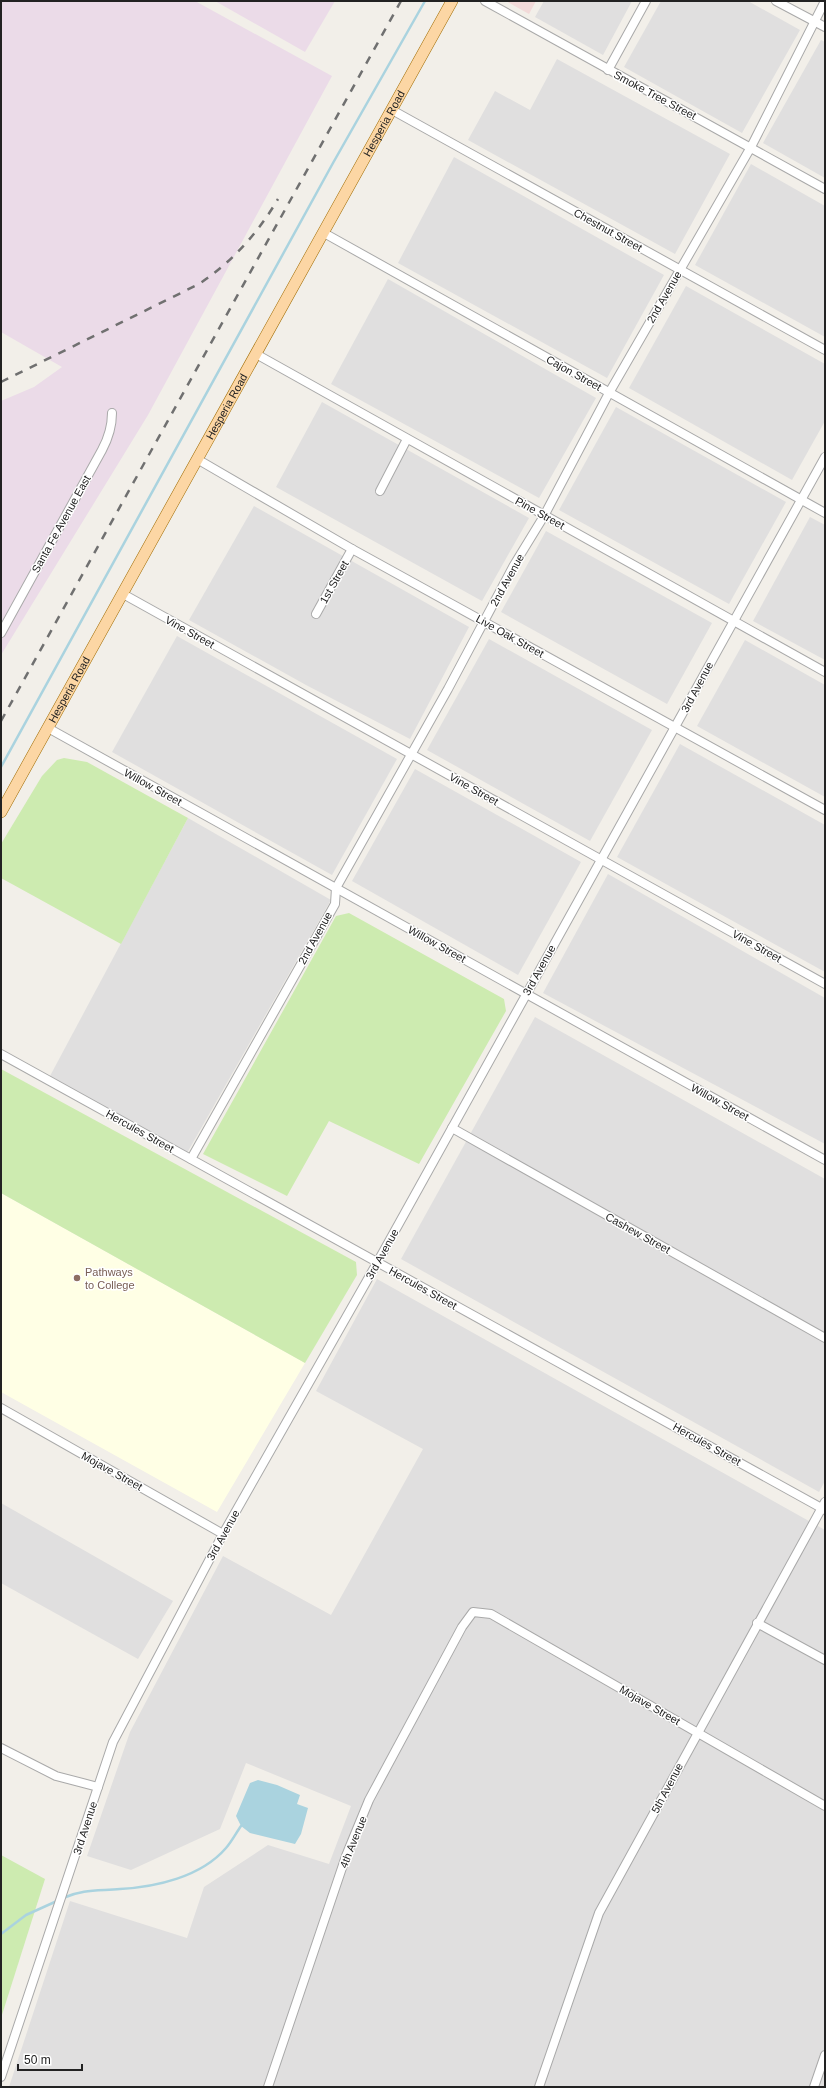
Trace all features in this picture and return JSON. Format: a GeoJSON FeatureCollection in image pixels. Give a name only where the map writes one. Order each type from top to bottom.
{"type":"FeatureCollection","features":[{"type":"Feature","properties":{"kind":"main road","name":"Hesperia Road"},"geometry":{"type":"LineString","coordinates":[[1,812],[452,1]]}},
{"type":"Feature","properties":{"kind":"street","name":"Smoke Tree Street"},"geometry":{"type":"LineString","coordinates":[[485,1],[608,70],[751,146],[825,189]]}},
{"type":"Feature","properties":{"kind":"street"},"geometry":{"type":"LineString","coordinates":[[608,70],[646,1]]}},
{"type":"Feature","properties":{"kind":"street"},"geometry":{"type":"LineString","coordinates":[[776,1],[825,27]]}},
{"type":"Feature","properties":{"kind":"street","name":"2nd Avenue"},"geometry":{"type":"LineString","coordinates":[[191,1159],[335,904],[336,888],[514,565],[544,516],[609,393],[751,146],[825,1]]}},
{"type":"Feature","properties":{"kind":"street","name":"Chestnut Street"},"geometry":{"type":"LineString","coordinates":[[392,110],[825,350]]}},
{"type":"Feature","properties":{"kind":"street","name":"Cajon Street"},"geometry":{"type":"LineString","coordinates":[[324,233],[825,513]]}},
{"type":"Feature","properties":{"kind":"street","name":"Pine Street"},"geometry":{"type":"LineString","coordinates":[[256,354],[825,672]]}},
{"type":"Feature","properties":{"kind":"street","name":"Santa Fe Avenue East"},"geometry":{"type":"LineString","coordinates":[[1,632],[106,443],[112,425],[112,413]]}},
{"type":"Feature","properties":{"kind":"street"},"geometry":{"type":"LineString","coordinates":[[380,491],[407,439]]}},
{"type":"Feature","properties":{"kind":"street","name":"3rd Avenue"},"geometry":{"type":"LineString","coordinates":[[1,2077],[113,1742],[223,1534],[377,1263],[825,457]]}},
{"type":"Feature","properties":{"kind":"street","name":"Live Oak Street"},"geometry":{"type":"LineString","coordinates":[[197,459],[352,549],[676,726],[825,810]]}},
{"type":"Feature","properties":{"kind":"street","name":"1st Street"},"geometry":{"type":"LineString","coordinates":[[316,614],[352,549]]}},
{"type":"Feature","properties":{"kind":"street","name":"Vine Street"},"geometry":{"type":"LineString","coordinates":[[123,594],[825,984]]}},
{"type":"Feature","properties":{"kind":"street","name":"Willow Street"},"geometry":{"type":"LineString","coordinates":[[48,728],[825,1160]]}},
{"type":"Feature","properties":{"kind":"street","name":"Hercules Street"},"geometry":{"type":"LineString","coordinates":[[1,1054],[377,1263],[824,1506]]}},
{"type":"Feature","properties":{"kind":"street","name":"Cashew Street"},"geometry":{"type":"LineString","coordinates":[[452,1128],[825,1338]]}},
{"type":"Feature","properties":{"kind":"street","name":"Mojave Street"},"geometry":{"type":"LineString","coordinates":[[1,1408],[223,1534]]}},
{"type":"Feature","properties":{"kind":"street","name":"5th Avenue"},"geometry":{"type":"LineString","coordinates":[[539,2087],[599,1913],[757,1623],[824,1506]]}},
{"type":"Feature","properties":{"kind":"street","name":"Mojave Street"},"geometry":{"type":"LineString","coordinates":[[473,1612],[491,1614],[825,1806]]}},
{"type":"Feature","properties":{"kind":"street","name":"4th Avenue"},"geometry":{"type":"LineString","coordinates":[[268,2087],[346,1856],[369,1800],[462,1627],[473,1612]]}},
{"type":"Feature","properties":{"kind":"street"},"geometry":{"type":"LineString","coordinates":[[757,1623],[825,1660]]}},
{"type":"Feature","properties":{"kind":"street"},"geometry":{"type":"LineString","coordinates":[[1,1748],[56,1776],[98,1787]]}},
{"type":"Feature","properties":{"kind":"street"},"geometry":{"type":"LineString","coordinates":[[814,2087],[825,2055]]}},
{"type":"Feature","properties":{"kind":"shaded area"},"geometry":{"type":"Polygon","coordinates":[[[1,1],[195,1],[332,76],[148,415],[1,655],[1,401],[34,387],[62,367],[1,332],[1,1]]]}},
{"type":"Feature","properties":{"kind":"shaded area"},"geometry":{"type":"Polygon","coordinates":[[[215,1],[335,1],[305,52],[215,1]]]}},
{"type":"Feature","properties":{"kind":"shaded area"},"geometry":{"type":"Polygon","coordinates":[[[506,1],[536,1],[529,14],[506,1]]]}},
{"type":"Feature","properties":{"kind":"shaded area"},"geometry":{"type":"Polygon","coordinates":[[[544,1],[632,1],[603,55],[535,17],[544,1]]]}},
{"type":"Feature","properties":{"kind":"shaded area"},"geometry":{"type":"Polygon","coordinates":[[[661,1],[748,1],[800,30],[742,133],[624,67],[661,1]]]}},
{"type":"Feature","properties":{"kind":"shaded area"},"geometry":{"type":"Polygon","coordinates":[[[821,40],[825,42],[825,178],[763,143],[821,40]]]}},
{"type":"Feature","properties":{"kind":"shaded area"},"geometry":{"type":"Polygon","coordinates":[[[557,59],[730,154],[675,254],[468,140],[495,91],[530,110],[557,59]]]}},
{"type":"Feature","properties":{"kind":"shaded area"},"geometry":{"type":"Polygon","coordinates":[[[454,157],[664,275],[607,378],[398,263],[454,157]]]}},
{"type":"Feature","properties":{"kind":"shaded area"},"geometry":{"type":"Polygon","coordinates":[[[751,164],[825,206],[825,337],[695,265],[751,164]]]}},
{"type":"Feature","properties":{"kind":"shaded area"},"geometry":{"type":"Polygon","coordinates":[[[388,279],[596,398],[539,498],[331,384],[388,279]]]}},
{"type":"Feature","properties":{"kind":"shaded area"},"geometry":{"type":"Polygon","coordinates":[[[686,286],[825,364],[825,421],[792,480],[629,388],[686,286]]]}},
{"type":"Feature","properties":{"kind":"shaded area"},"geometry":{"type":"Polygon","coordinates":[[[322,402],[529,518],[482,601],[276,487],[322,402]]]}},
{"type":"Feature","properties":{"kind":"shaded area"},"geometry":{"type":"Polygon","coordinates":[[[616,407],[786,502],[729,604],[559,510],[616,407]]]}},
{"type":"Feature","properties":{"kind":"shaded area"},"geometry":{"type":"Polygon","coordinates":[[[254,506],[469,627],[410,739],[306,685],[189,620],[254,506]]]}},
{"type":"Feature","properties":{"kind":"shaded area"},"geometry":{"type":"Polygon","coordinates":[[[810,517],[825,525],[825,660],[753,621],[810,517]]]}},
{"type":"Feature","properties":{"kind":"shaded area"},"geometry":{"type":"Polygon","coordinates":[[[546,531],[712,623],[667,704],[501,612],[546,531]]]}},
{"type":"Feature","properties":{"kind":"shaded area"},"geometry":{"type":"Polygon","coordinates":[[[177,636],[397,759],[332,875],[112,752],[177,636]]]}},
{"type":"Feature","properties":{"kind":"shaded area"},"geometry":{"type":"Polygon","coordinates":[[[489,639],[652,730],[590,841],[427,750],[489,639]]]}},
{"type":"Feature","properties":{"kind":"shaded area"},"geometry":{"type":"Polygon","coordinates":[[[745,640],[825,685],[825,797],[697,726],[745,640]]]}},
{"type":"Feature","properties":{"kind":"shaded area"},"geometry":{"type":"Polygon","coordinates":[[[680,744],[825,825],[825,972],[617,857],[680,744]]]}},
{"type":"Feature","properties":{"kind":"shaded area"},"geometry":{"type":"Polygon","coordinates":[[[415,769],[581,862],[518,975],[352,881],[415,769]]]}},
{"type":"Feature","properties":{"kind":"shaded area"},"geometry":{"type":"Polygon","coordinates":[[[188,818],[331,900],[187,1153],[50,1076],[188,818]]]}},
{"type":"Feature","properties":{"kind":"shaded area"},"geometry":{"type":"Polygon","coordinates":[[[608,874],[825,998],[825,1144],[543,993],[608,874]]]}},
{"type":"Feature","properties":{"kind":"shaded area"},"geometry":{"type":"Polygon","coordinates":[[[535,1017],[825,1179],[825,1481],[819,1492],[401,1259],[535,1017]]]}},
{"type":"Feature","properties":{"kind":"shaded area","name":"Pathways to College"},"geometry":{"type":"Polygon","coordinates":[[[1,1193],[305,1363],[217,1512],[1,1392],[1,1193]]]}},
{"type":"Feature","properties":{"kind":"shaded area"},"geometry":{"type":"Polygon","coordinates":[[[377,1279],[825,1530],[825,2087],[9,2087],[70,1901],[187,1938],[204,1887],[268,1845],[329,1864],[351,1806],[246,1763],[220,1829],[131,1870],[87,1856],[130,1732],[223,1556],[331,1615],[423,1449],[316,1391],[377,1279]]]}},
{"type":"Feature","properties":{"kind":"shaded area"},"geometry":{"type":"Polygon","coordinates":[[[1,1503],[173,1601],[138,1659],[1,1583],[1,1503]]]}},
{"type":"Feature","properties":{"kind":"green space"},"geometry":{"type":"Polygon","coordinates":[[[64,758],[87,762],[188,818],[121,944],[1,878],[1,844],[42,776],[57,760],[64,758]]]}},
{"type":"Feature","properties":{"kind":"green space"},"geometry":{"type":"Polygon","coordinates":[[[349,913],[504,999],[506,1011],[419,1164],[329,1121],[287,1196],[203,1154],[336,916],[349,913]]]}},
{"type":"Feature","properties":{"kind":"green space"},"geometry":{"type":"Polygon","coordinates":[[[1,1069],[356,1262],[357,1275],[305,1363],[1,1193],[1,1069]]]}},
{"type":"Feature","properties":{"kind":"green space"},"geometry":{"type":"Polygon","coordinates":[[[1,1855],[45,1879],[1,2018],[1,1855]]]}},
{"type":"Feature","properties":{"kind":"water"},"geometry":{"type":"Polygon","coordinates":[[[258,1780],[277,1785],[300,1795],[297,1804],[308,1808],[301,1834],[295,1844],[250,1833],[241,1826],[236,1816],[250,1783],[258,1780]]]}},
{"type":"Feature","properties":{"kind":"waterway"},"geometry":{"type":"LineString","coordinates":[[1,767],[333,163],[425,1]]}},
{"type":"Feature","properties":{"kind":"waterway"},"geometry":{"type":"LineString","coordinates":[[63,1898],[77,1893],[134,1888],[177,1879],[191,1873],[216,1858],[226,1848],[241,1826]]}},
{"type":"Feature","properties":{"kind":"waterway"},"geometry":{"type":"LineString","coordinates":[[1,1934],[26,1915],[57,1901]]}},
{"type":"Feature","properties":{"kind":"railway"},"geometry":{"type":"LineString","coordinates":[[1,721],[401,1]]}},
{"type":"Feature","properties":{"kind":"railway"},"geometry":{"type":"LineString","coordinates":[[1,382],[199,284],[222,266],[243,246],[262,224],[278,199]]}},
{"type":"Feature","properties":{"kind":"place","name":"Pathways to College"},"geometry":{"type":"Point","coordinates":[77,1278]}}]}
